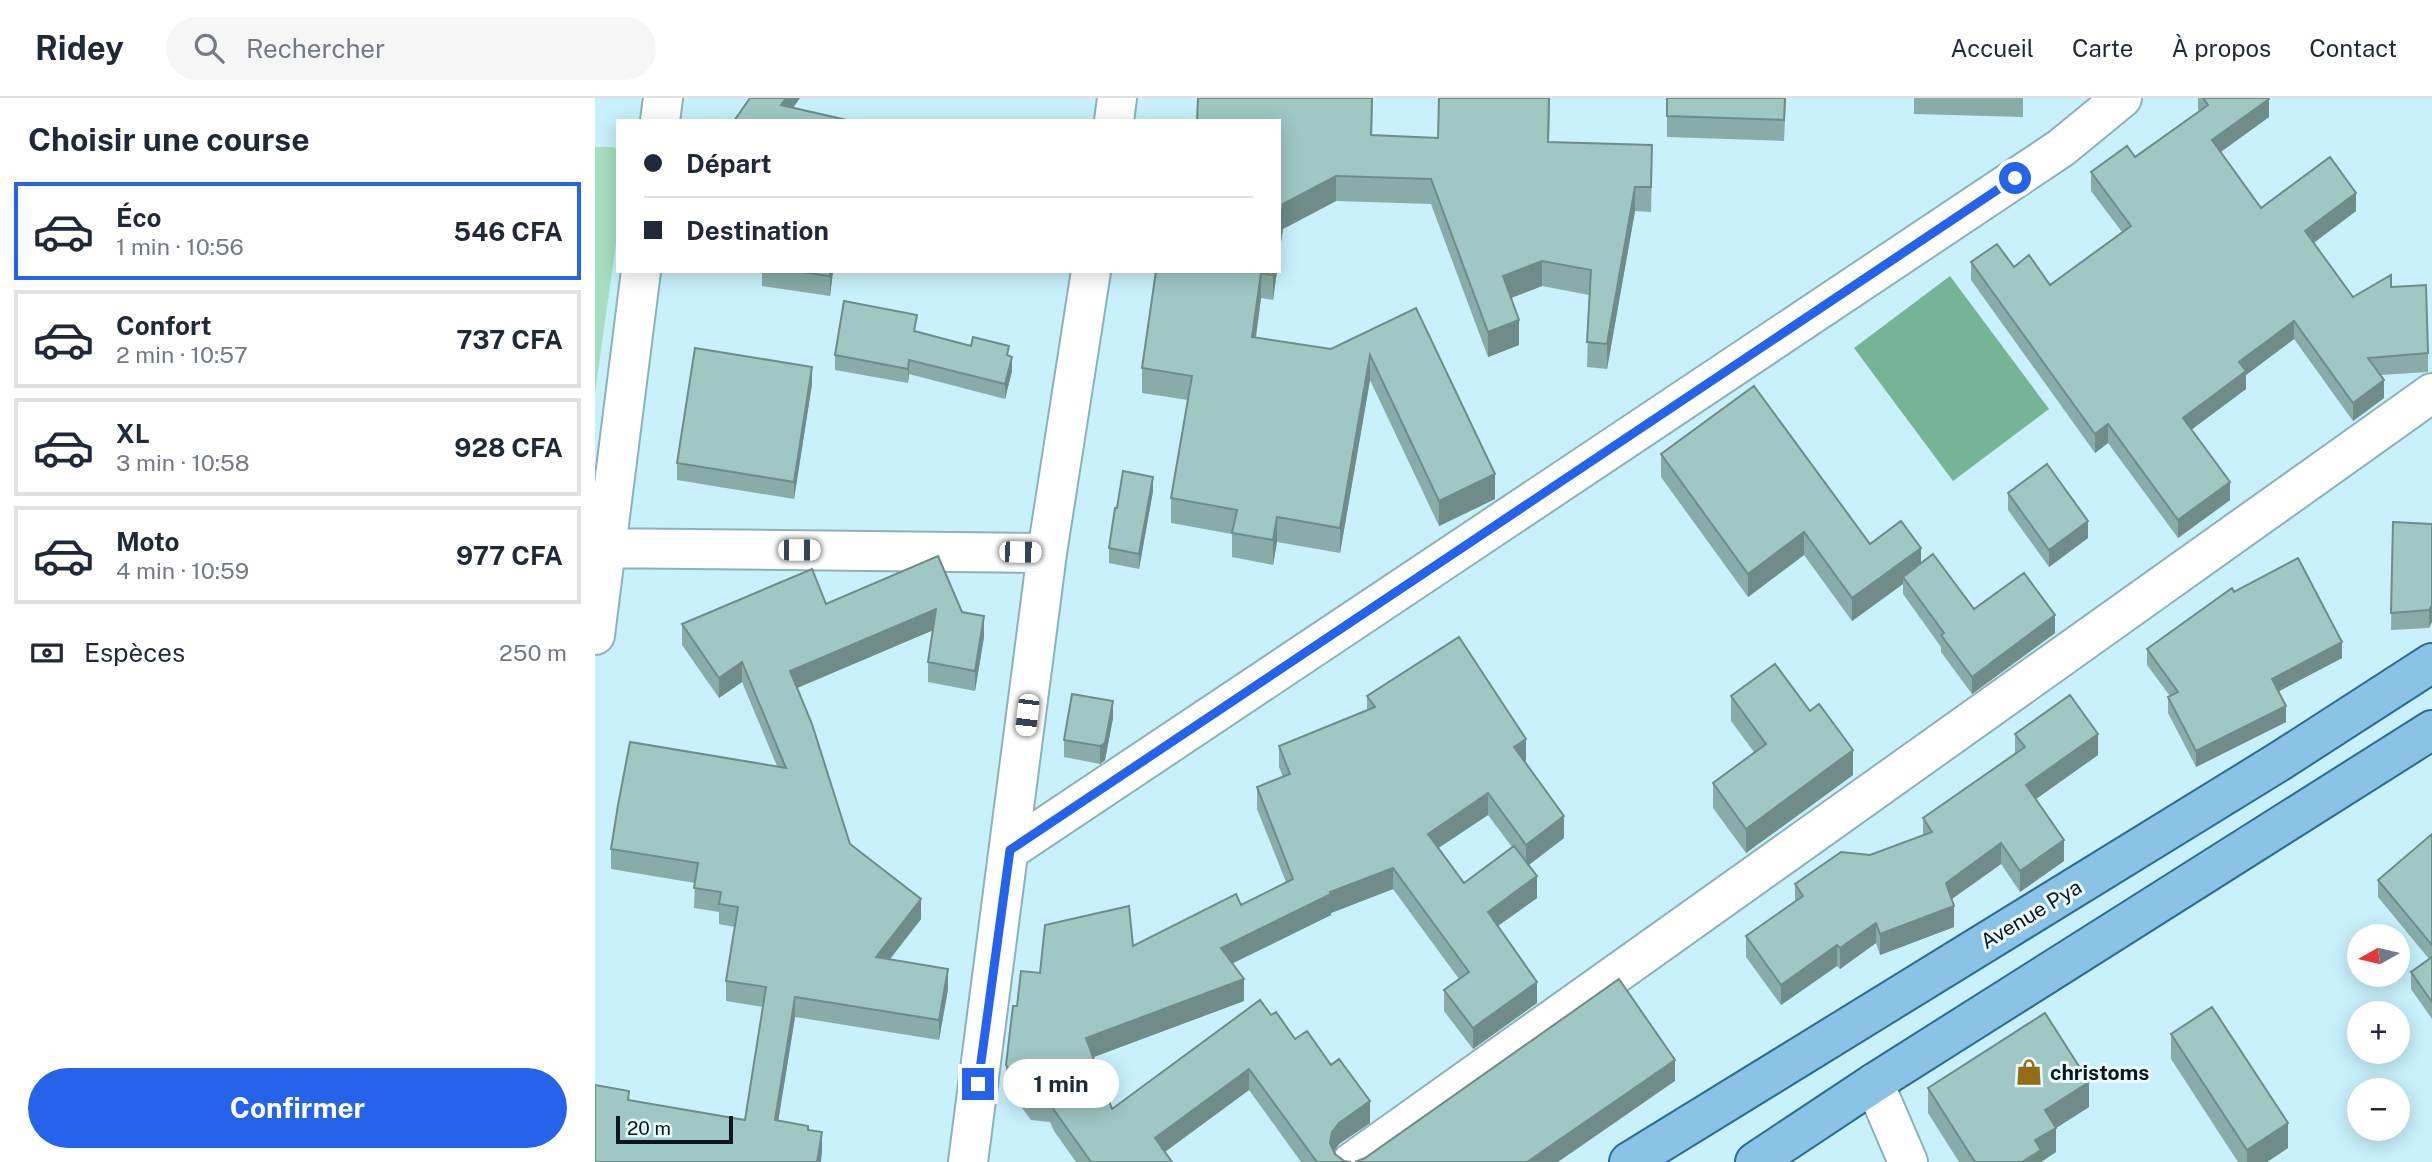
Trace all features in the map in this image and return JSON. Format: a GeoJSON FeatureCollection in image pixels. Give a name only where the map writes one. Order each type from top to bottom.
{"type":"FeatureCollection","features":[{"type":"Feature","properties":{"kind":"main road","name":"Avenue Pya"},"geometry":{"type":"LineString","coordinates":[[1629,1162],[2280,761],[2432,663]]}},
{"type":"Feature","properties":{"kind":"main road"},"geometry":{"type":"LineString","coordinates":[[1755,1162],[1874,1083],[2432,730]]}},
{"type":"Feature","properties":{"kind":"street"},"geometry":{"type":"LineString","coordinates":[[660,119],[663,98]]}},
{"type":"Feature","properties":{"kind":"street"},"geometry":{"type":"LineString","coordinates":[[1114,119],[1117,98]]}},
{"type":"Feature","properties":{"kind":"street"},"geometry":{"type":"LineString","coordinates":[[1010,850],[2061,148],[2122,98]]}},
{"type":"Feature","properties":{"kind":"street"},"geometry":{"type":"LineString","coordinates":[[595,635],[601,548],[641,273]]}},
{"type":"Feature","properties":{"kind":"street"},"geometry":{"type":"LineString","coordinates":[[968,1162],[1047,553],[1091,273]]}},
{"type":"Feature","properties":{"kind":"street"},"geometry":{"type":"LineString","coordinates":[[1352,1162],[2432,393]]}},
{"type":"Feature","properties":{"kind":"street"},"geometry":{"type":"LineString","coordinates":[[601,548],[1047,553]]}},
{"type":"Feature","properties":{"kind":"street"},"geometry":{"type":"LineString","coordinates":[[1874,1083],[1908,1162]]}},
{"type":"Feature","properties":{"kind":"green space"},"geometry":{"type":"Polygon","coordinates":[[[595,147],[614,147],[616,243],[595,393],[595,147]]]}},
{"type":"Feature","properties":{"kind":"green space"},"geometry":{"type":"Polygon","coordinates":[[[1950,276],[2049,409],[1953,481],[1854,348],[1950,276]]]}},
{"type":"Feature","properties":{"kind":"building"},"geometry":{"type":"Polygon","coordinates":[[[750,98],[786,98],[781,105],[842,119],[735,119],[750,98]]]}},
{"type":"Feature","properties":{"kind":"building"},"geometry":{"type":"Polygon","coordinates":[[[1198,98],[1372,98],[1371,135],[1438,138],[1439,98],[1549,98],[1548,142],[1652,145],[1651,187],[1635,187],[1607,344],[1587,342],[1591,270],[1542,261],[1503,276],[1519,320],[1488,332],[1431,179],[1336,176],[1283,204],[1281,217],[1281,119],[1197,119],[1198,98]]]}},
{"type":"Feature","properties":{"kind":"building"},"geometry":{"type":"Polygon","coordinates":[[[1667,98],[1785,98],[1784,120],[1667,116],[1667,98]]]}},
{"type":"Feature","properties":{"kind":"building"},"geometry":{"type":"Polygon","coordinates":[[[2203,98],[2269,99],[2212,140],[2261,208],[2330,157],[2356,193],[2305,231],[2353,297],[2391,275],[2391,287],[2426,285],[2428,353],[2368,358],[2384,380],[2353,403],[2294,321],[2239,362],[2246,371],[2183,418],[2230,482],[2178,520],[2108,424],[2095,434],[1971,262],[1997,244],[2014,267],[2029,255],[2050,285],[2131,226],[2091,172],[2127,146],[2135,157],[2208,105],[2203,98]]]}},
{"type":"Feature","properties":{"kind":"building"},"geometry":{"type":"Polygon","coordinates":[[[809,273],[830,273],[830,276],[809,273]]]}},
{"type":"Feature","properties":{"kind":"building"},"geometry":{"type":"Polygon","coordinates":[[[1156,273],[1261,273],[1252,337],[1331,349],[1416,308],[1495,474],[1439,501],[1370,355],[1340,528],[1277,517],[1273,540],[1232,533],[1237,510],[1171,498],[1192,376],[1142,368],[1156,273]]]}},
{"type":"Feature","properties":{"kind":"building"},"geometry":{"type":"Polygon","coordinates":[[[844,301],[917,315],[914,331],[971,346],[973,337],[1009,346],[1007,355],[1012,357],[1005,384],[909,360],[908,369],[835,355],[844,301]]]}},
{"type":"Feature","properties":{"kind":"building"},"geometry":{"type":"Polygon","coordinates":[[[695,348],[812,367],[794,482],[677,463],[695,348]]]}},
{"type":"Feature","properties":{"kind":"building"},"geometry":{"type":"Polygon","coordinates":[[[1754,386],[1870,544],[1901,521],[1921,548],[1852,598],[1804,532],[1748,574],[1661,454],[1754,386]]]}},
{"type":"Feature","properties":{"kind":"building"},"geometry":{"type":"Polygon","coordinates":[[[2047,464],[2088,521],[2049,550],[2008,493],[2047,464]]]}},
{"type":"Feature","properties":{"kind":"building"},"geometry":{"type":"Polygon","coordinates":[[[1123,471],[1153,477],[1139,554],[1109,548],[1123,471]]]}},
{"type":"Feature","properties":{"kind":"building"},"geometry":{"type":"Polygon","coordinates":[[[2393,522],[2432,524],[2432,605],[2429,610],[2391,613],[2393,522]]]}},
{"type":"Feature","properties":{"kind":"building"},"geometry":{"type":"Polygon","coordinates":[[[1933,554],[1974,609],[2024,573],[2055,615],[1972,677],[1903,577],[1933,554]]]}},
{"type":"Feature","properties":{"kind":"building"},"geometry":{"type":"Polygon","coordinates":[[[938,556],[962,612],[984,616],[975,671],[928,662],[936,609],[790,671],[812,724],[850,844],[921,899],[876,957],[948,969],[939,1020],[795,997],[775,1120],[808,1126],[808,1130],[822,1132],[817,1162],[595,1162],[595,1085],[629,1091],[628,1100],[745,1120],[766,987],[726,981],[738,907],[719,904],[721,892],[694,888],[698,863],[611,849],[630,742],[786,768],[742,662],[719,678],[682,624],[812,569],[826,604],[938,556]]]}},
{"type":"Feature","properties":{"kind":"building"},"geometry":{"type":"Polygon","coordinates":[[[2298,558],[2342,642],[2272,679],[2286,706],[2196,751],[2168,697],[2178,692],[2147,649],[2232,588],[2234,592],[2298,558]]]}},
{"type":"Feature","properties":{"kind":"building"},"geometry":{"type":"Polygon","coordinates":[[[1459,637],[1526,739],[1514,747],[1564,816],[1526,845],[1488,793],[1428,834],[1464,883],[1514,846],[1537,876],[1488,912],[1537,982],[1473,1028],[1444,990],[1469,972],[1393,868],[1330,892],[1331,894],[1221,948],[1244,979],[1086,1038],[1112,1109],[1260,1000],[1271,1015],[1276,1012],[1295,1039],[1307,1031],[1331,1065],[1339,1059],[1370,1101],[1339,1123],[1332,1132],[1330,1143],[1335,1154],[1344,1161],[1351,1162],[1317,1162],[1249,1069],[1155,1138],[1172,1162],[1091,1162],[1054,1110],[1050,1100],[1031,1099],[1006,1065],[1013,1006],[1017,1006],[1021,971],[1040,973],[1045,925],[1129,906],[1133,946],[1236,894],[1241,905],[1293,879],[1257,787],[1290,774],[1279,746],[1375,707],[1367,696],[1459,637]]]}},
{"type":"Feature","properties":{"kind":"building"},"geometry":{"type":"Polygon","coordinates":[[[1775,664],[1810,711],[1819,704],[1853,750],[1746,829],[1713,783],[1766,744],[1731,696],[1775,664]]]}},
{"type":"Feature","properties":{"kind":"building"},"geometry":{"type":"Polygon","coordinates":[[[1072,694],[1113,701],[1105,743],[1100,746],[1064,740],[1072,694]]]}},
{"type":"Feature","properties":{"kind":"building"},"geometry":{"type":"Polygon","coordinates":[[[2070,695],[2098,734],[2026,785],[2064,840],[2020,871],[2001,843],[1946,883],[1954,906],[1880,934],[1876,923],[1840,948],[1837,945],[1781,985],[1746,936],[1803,896],[1795,884],[1841,852],[1870,855],[1932,832],[1923,818],[2025,747],[2015,734],[2070,695]]]}},
{"type":"Feature","properties":{"kind":"building"},"geometry":{"type":"Polygon","coordinates":[[[2432,834],[2432,945],[2378,880],[2432,834]]]}},
{"type":"Feature","properties":{"kind":"building"},"geometry":{"type":"Polygon","coordinates":[[[2432,957],[2432,1002],[2411,972],[2432,957]]]}},
{"type":"Feature","properties":{"kind":"building"},"geometry":{"type":"Polygon","coordinates":[[[1619,979],[1675,1060],[1527,1162],[1355,1162],[1365,1158],[1619,979]]]}},
{"type":"Feature","properties":{"kind":"building"},"geometry":{"type":"Polygon","coordinates":[[[2212,1007],[2288,1123],[2247,1150],[2171,1034],[2212,1007]]]}},
{"type":"Feature","properties":{"kind":"building","name":"christoms"},"geometry":{"type":"Polygon","coordinates":[[[2045,1013],[2089,1082],[2045,1110],[2056,1128],[2035,1140],[2041,1150],[2022,1162],[1975,1162],[1928,1088],[2045,1013]]]}},
{"type":"Feature","properties":{"kind":"place","name":"christoms"},"geometry":{"type":"Point","coordinates":[2029,1072]}},
{"type":"Feature","properties":{"kind":"route"},"geometry":{"type":"LineString","coordinates":[[978,1084],[1010,850],[2015,178]]}}]}
